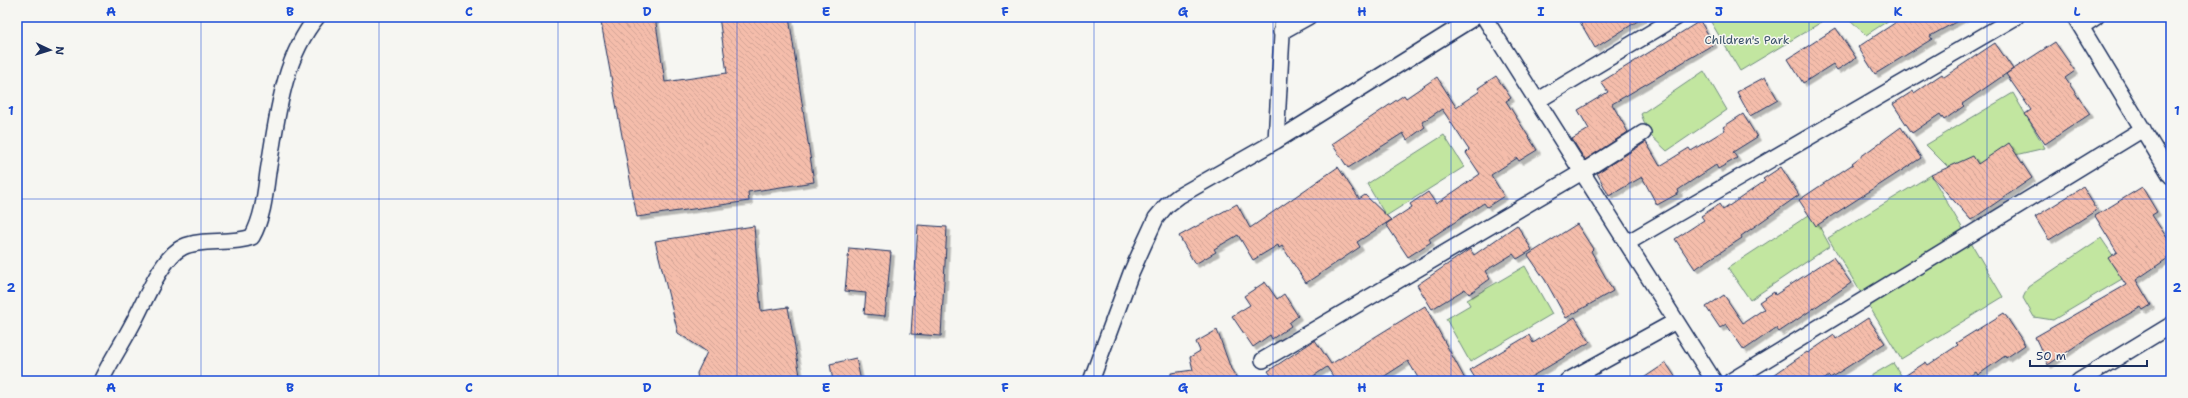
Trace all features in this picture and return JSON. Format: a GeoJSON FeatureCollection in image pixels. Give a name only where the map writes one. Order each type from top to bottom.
{"type":"FeatureCollection","features":[{"type":"Feature","properties":{"kind":"street"},"geometry":{"type":"LineString","coordinates":[[101,381],[152,286],[174,253],[183,247],[194,244],[243,240],[252,237],[262,213],[274,136],[292,58],[306,31],[317,17]]}},
{"type":"Feature","properties":{"kind":"street"},"geometry":{"type":"LineString","coordinates":[[1276,141],[1283,17]]}},
{"type":"Feature","properties":{"kind":"street"},"geometry":{"type":"LineString","coordinates":[[1281,32],[1308,17]]}},
{"type":"Feature","properties":{"kind":"street"},"geometry":{"type":"LineString","coordinates":[[1091,381],[1131,273],[1156,218],[1166,206],[1179,196],[1276,141],[1475,17]]}},
{"type":"Feature","properties":{"kind":"street"},"geometry":{"type":"LineString","coordinates":[[1484,17],[1714,381]]}},
{"type":"Feature","properties":{"kind":"street"},"geometry":{"type":"LineString","coordinates":[[1537,101],[1677,17]]}},
{"type":"Feature","properties":{"kind":"street"},"geometry":{"type":"LineString","coordinates":[[1627,243],[2016,17]]}},
{"type":"Feature","properties":{"kind":"street"},"geometry":{"type":"LineString","coordinates":[[2096,17],[2078,22],[2171,176]]}},
{"type":"Feature","properties":{"kind":"street"},"geometry":{"type":"LineString","coordinates":[[1731,381],[2143,129]]}},
{"type":"Feature","properties":{"kind":"street"},"geometry":{"type":"LineString","coordinates":[[1263,360],[1582,172],[1642,133]]}},
{"type":"Feature","properties":{"kind":"street"},"geometry":{"type":"LineString","coordinates":[[1567,381],[1676,320]]}},
{"type":"Feature","properties":{"kind":"street"},"geometry":{"type":"LineString","coordinates":[[2079,381],[2171,325]]}},
{"type":"Feature","properties":{"kind":"green space","name":"Children's Park"},"geometry":{"type":"Polygon","coordinates":[[[1708,17],[1830,17],[1740,71],[1708,17]]]}},
{"type":"Feature","properties":{"kind":"green space"},"geometry":{"type":"Polygon","coordinates":[[[1847,17],[1894,17],[1866,35],[1847,17]]]}},
{"type":"Feature","properties":{"kind":"green space"},"geometry":{"type":"Polygon","coordinates":[[[1704,71],[1727,110],[1667,151],[1649,134],[1641,114],[1704,71]]]}},
{"type":"Feature","properties":{"kind":"green space"},"geometry":{"type":"Polygon","coordinates":[[[2013,93],[2045,148],[1951,170],[1926,145],[2013,93]]]}},
{"type":"Feature","properties":{"kind":"green space"},"geometry":{"type":"Polygon","coordinates":[[[1444,135],[1464,167],[1386,216],[1367,184],[1444,135]]]}},
{"type":"Feature","properties":{"kind":"green space"},"geometry":{"type":"Polygon","coordinates":[[[1931,175],[2003,297],[1901,359],[1828,238],[1931,175]]]}},
{"type":"Feature","properties":{"kind":"green space"},"geometry":{"type":"Polygon","coordinates":[[[1812,213],[1830,246],[1750,300],[1728,268],[1812,213]]]}},
{"type":"Feature","properties":{"kind":"green space"},"geometry":{"type":"Polygon","coordinates":[[[2101,238],[2127,276],[2053,320],[2034,317],[2023,298],[2028,287],[2101,238]]]}},
{"type":"Feature","properties":{"kind":"green space"},"geometry":{"type":"Polygon","coordinates":[[[1525,266],[1552,314],[1470,362],[1446,319],[1470,305],[1467,300],[1525,266]]]}},
{"type":"Feature","properties":{"kind":"green space"},"geometry":{"type":"Polygon","coordinates":[[[1893,363],[1905,381],[1862,381],[1893,363]]]}},
{"type":"Feature","properties":{"kind":"building"},"geometry":{"type":"Polygon","coordinates":[[[600,17],[655,17],[665,82],[727,73],[719,17],[789,17],[814,182],[748,192],[749,201],[637,217],[600,17]]]}},
{"type":"Feature","properties":{"kind":"building"},"geometry":{"type":"Polygon","coordinates":[[[1589,17],[1644,17],[1595,48],[1580,22],[1589,17]]]}},
{"type":"Feature","properties":{"kind":"building"},"geometry":{"type":"Polygon","coordinates":[[[1904,17],[1965,17],[1930,36],[1932,39],[1875,74],[1858,47],[1904,17]]]}},
{"type":"Feature","properties":{"kind":"building"},"geometry":{"type":"Polygon","coordinates":[[[1700,21],[1714,44],[1612,104],[1628,132],[1585,160],[1572,139],[1589,129],[1578,110],[1608,92],[1601,82],[1700,21]]]}},
{"type":"Feature","properties":{"kind":"building"},"geometry":{"type":"Polygon","coordinates":[[[1836,28],[1856,58],[1837,70],[1833,64],[1803,83],[1788,59],[1836,28]]]}},
{"type":"Feature","properties":{"kind":"building"},"geometry":{"type":"Polygon","coordinates":[[[2055,42],[2075,71],[2065,78],[2090,114],[2045,144],[2025,114],[2031,110],[2006,74],[2055,42]]]}},
{"type":"Feature","properties":{"kind":"building"},"geometry":{"type":"Polygon","coordinates":[[[1995,43],[2013,69],[1962,104],[1964,106],[1944,120],[1940,114],[1912,133],[1893,104],[1913,91],[1914,93],[1942,74],[1944,77],[1995,43]]]}},
{"type":"Feature","properties":{"kind":"building"},"geometry":{"type":"Polygon","coordinates":[[[1496,76],[1511,98],[1506,101],[1537,150],[1519,161],[1517,158],[1491,175],[1504,196],[1487,207],[1484,203],[1429,239],[1431,242],[1408,257],[1386,224],[1412,207],[1410,204],[1428,192],[1436,204],[1480,174],[1466,153],[1469,150],[1442,109],[1422,122],[1425,127],[1407,140],[1403,133],[1348,168],[1332,144],[1404,95],[1406,98],[1437,77],[1456,107],[1480,91],[1478,88],[1496,76]]]}},
{"type":"Feature","properties":{"kind":"building"},"geometry":{"type":"Polygon","coordinates":[[[1765,77],[1778,100],[1750,116],[1737,92],[1765,77]]]}},
{"type":"Feature","properties":{"kind":"building"},"geometry":{"type":"Polygon","coordinates":[[[1743,114],[1757,137],[1733,152],[1737,158],[1718,169],[1716,165],[1678,190],[1679,193],[1657,205],[1642,177],[1609,196],[1597,173],[1646,142],[1660,166],[1689,148],[1691,151],[1725,130],[1723,127],[1743,114]]]}},
{"type":"Feature","properties":{"kind":"building"},"geometry":{"type":"Polygon","coordinates":[[[1901,127],[1921,158],[1816,226],[1799,200],[1853,164],[1852,163],[1901,127]]]}},
{"type":"Feature","properties":{"kind":"building"},"geometry":{"type":"Polygon","coordinates":[[[2009,143],[2032,178],[1971,220],[1931,175],[1973,156],[1978,164],[2009,143]]]}},
{"type":"Feature","properties":{"kind":"building"},"geometry":{"type":"Polygon","coordinates":[[[1338,167],[1359,199],[1365,195],[1391,220],[1357,242],[1360,247],[1306,283],[1282,246],[1279,248],[1278,245],[1253,260],[1238,235],[1214,249],[1216,252],[1195,264],[1179,236],[1237,204],[1250,228],[1338,167]]]}},
{"type":"Feature","properties":{"kind":"building"},"geometry":{"type":"Polygon","coordinates":[[[1781,167],[1799,195],[1741,236],[1742,238],[1695,269],[1675,239],[1704,220],[1701,216],[1719,204],[1723,210],[1765,181],[1763,179],[1781,167]]]}},
{"type":"Feature","properties":{"kind":"building"},"geometry":{"type":"Polygon","coordinates":[[[2083,187],[2097,210],[2049,240],[2035,217],[2083,187]]]}},
{"type":"Feature","properties":{"kind":"building"},"geometry":{"type":"Polygon","coordinates":[[[2142,187],[2157,212],[2152,215],[2171,244],[2171,256],[2136,280],[2151,305],[2143,310],[2141,307],[2090,336],[2048,365],[2035,337],[2126,285],[2108,258],[2117,252],[2095,216],[2142,187]]]}},
{"type":"Feature","properties":{"kind":"building"},"geometry":{"type":"Polygon","coordinates":[[[1577,224],[1593,249],[1591,251],[1613,291],[1566,318],[1545,280],[1528,255],[1577,224]]]}},
{"type":"Feature","properties":{"kind":"building"},"geometry":{"type":"Polygon","coordinates":[[[918,225],[947,227],[941,336],[911,334],[918,225]]]}},
{"type":"Feature","properties":{"kind":"building"},"geometry":{"type":"Polygon","coordinates":[[[1517,225],[1532,250],[1517,259],[1513,254],[1485,271],[1490,279],[1469,294],[1465,289],[1432,309],[1417,285],[1470,249],[1474,255],[1517,225]]]}},
{"type":"Feature","properties":{"kind":"building"},"geometry":{"type":"Polygon","coordinates":[[[754,226],[761,311],[788,307],[801,381],[698,381],[697,373],[707,352],[678,333],[655,241],[754,226]]]}},
{"type":"Feature","properties":{"kind":"building"},"geometry":{"type":"Polygon","coordinates":[[[849,248],[891,252],[885,316],[864,314],[866,293],[845,291],[849,248]]]}},
{"type":"Feature","properties":{"kind":"building"},"geometry":{"type":"Polygon","coordinates":[[[1833,257],[1851,283],[1779,332],[1776,328],[1744,350],[1726,324],[1720,328],[1706,307],[1724,295],[1743,323],[1764,309],[1759,302],[1774,292],[1775,295],[1833,257]]]}},
{"type":"Feature","properties":{"kind":"building"},"geometry":{"type":"Polygon","coordinates":[[[1265,282],[1277,299],[1284,294],[1298,316],[1289,323],[1291,326],[1272,339],[1270,335],[1253,347],[1232,316],[1250,305],[1244,296],[1265,282]]]}},
{"type":"Feature","properties":{"kind":"building"},"geometry":{"type":"Polygon","coordinates":[[[1425,306],[1466,381],[1420,381],[1408,361],[1377,381],[1336,381],[1327,367],[1306,381],[1275,381],[1268,371],[1315,340],[1331,364],[1425,306]]]}},
{"type":"Feature","properties":{"kind":"building"},"geometry":{"type":"Polygon","coordinates":[[[2004,313],[2025,345],[2006,358],[2005,356],[1978,375],[1976,372],[1962,381],[1897,381],[1926,362],[1928,365],[1958,345],[1956,343],[2004,313]]]}},
{"type":"Feature","properties":{"kind":"building"},"geometry":{"type":"Polygon","coordinates":[[[1575,317],[1590,342],[1524,381],[1477,381],[1470,370],[1529,335],[1533,343],[1575,317]]]}},
{"type":"Feature","properties":{"kind":"building"},"geometry":{"type":"Polygon","coordinates":[[[1868,318],[1885,343],[1830,378],[1829,376],[1822,381],[1765,381],[1834,335],[1836,339],[1868,318]]]}},
{"type":"Feature","properties":{"kind":"building"},"geometry":{"type":"Polygon","coordinates":[[[1217,330],[1231,369],[1239,381],[1171,381],[1171,373],[1193,370],[1190,357],[1200,351],[1196,342],[1217,330]]]}},
{"type":"Feature","properties":{"kind":"building"},"geometry":{"type":"Polygon","coordinates":[[[856,358],[861,381],[833,381],[830,364],[856,358]]]}},
{"type":"Feature","properties":{"kind":"building"},"geometry":{"type":"Polygon","coordinates":[[[1666,363],[1678,381],[1639,381],[1666,363]]]}}]}
